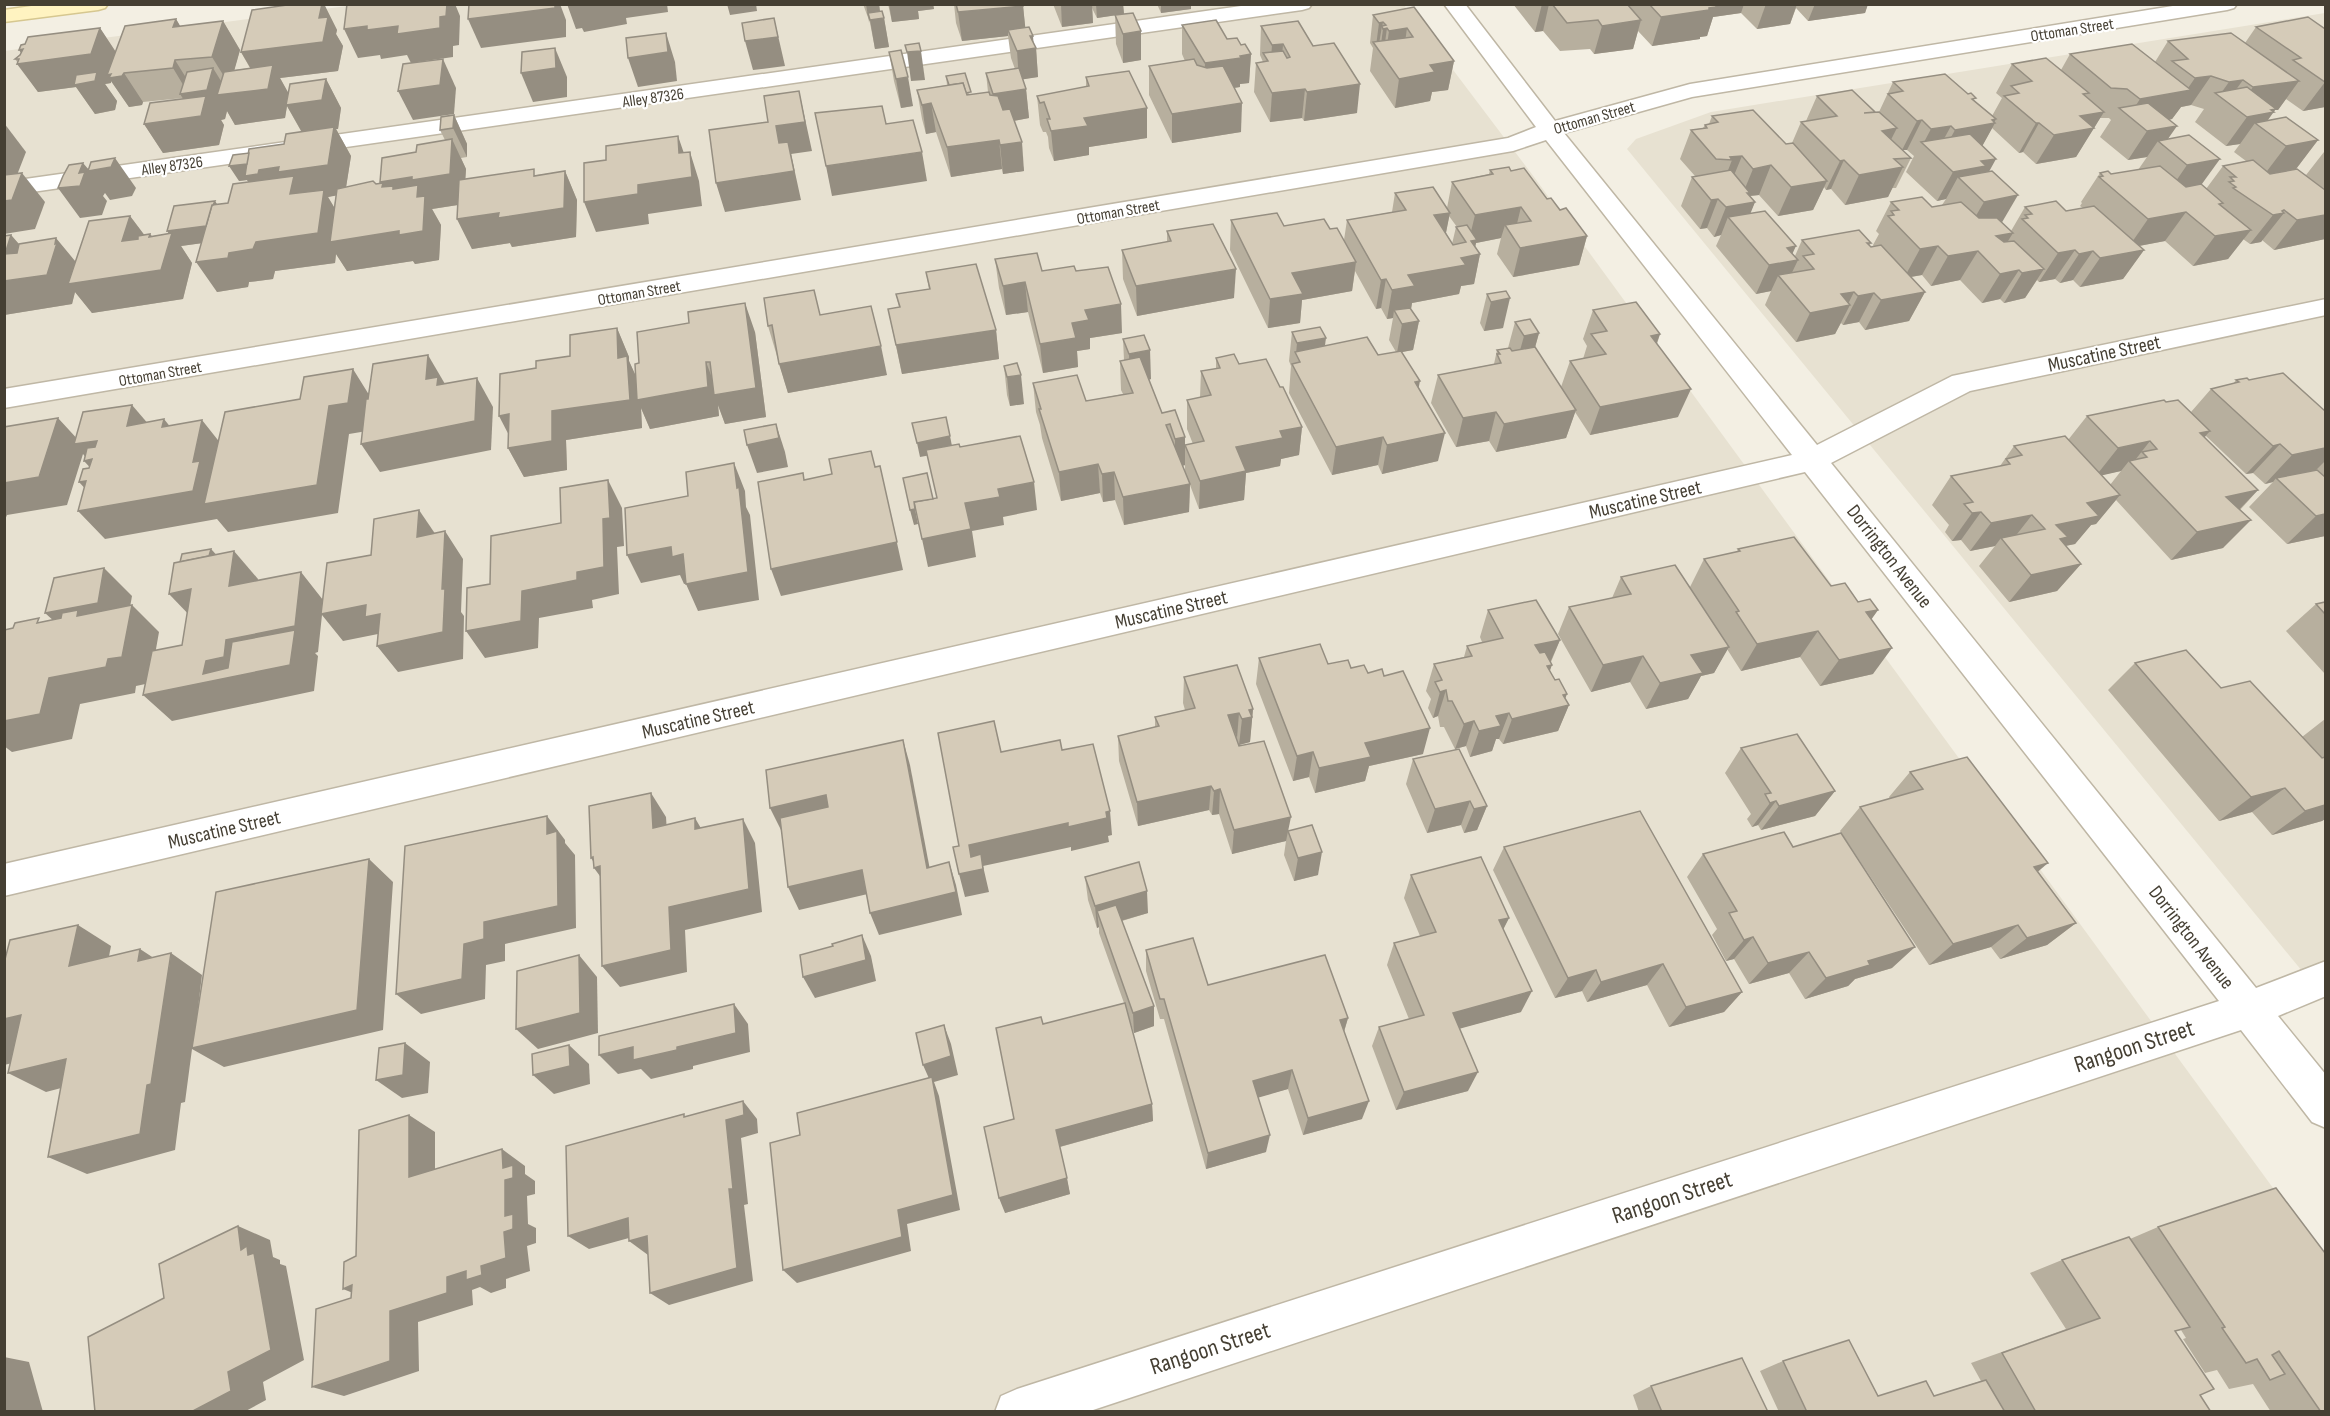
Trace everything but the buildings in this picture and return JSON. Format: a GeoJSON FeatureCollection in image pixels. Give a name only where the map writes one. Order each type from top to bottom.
{"type":"FeatureCollection","features":[{"type":"Feature","properties":{"kind":"main road"},"geometry":{"type":"LineString","coordinates":[[4,16],[98,4]]}},
{"type":"Feature","properties":{"kind":"street","name":"Alley 87326"},"geometry":{"type":"LineString","coordinates":[[4,189],[1302,4]]}},
{"type":"Feature","properties":{"kind":"street","name":"Dorrington Avenue"},"geometry":{"type":"LineString","coordinates":[[1454,4],[1550,130],[2249,1009],[2325,1108]]}},
{"type":"Feature","properties":{"kind":"street","name":"Ottoman Street"},"geometry":{"type":"LineString","coordinates":[[4,399],[1501,146],[1690,91],[2227,4]]}},
{"type":"Feature","properties":{"kind":"street","name":"Muscatine Street"},"geometry":{"type":"LineString","coordinates":[[4,880],[1813,460],[1962,383],[2325,307]]}},
{"type":"Feature","properties":{"kind":"street","name":"Rangoon Street"},"geometry":{"type":"LineString","coordinates":[[1017,1412],[2249,1009],[2325,978]]}},
{"type":"Feature","properties":{"kind":"shaded area"},"geometry":{"type":"Polygon","coordinates":[[[362,4],[1404,5],[1534,177],[2325,1259],[2325,1411],[5,1411],[4,51],[362,4]]]}},
{"type":"Feature","properties":{"kind":"shaded area"},"geometry":{"type":"Polygon","coordinates":[[[2325,13],[2325,999],[1627,149],[1636,139],[1711,112],[2325,13]]]}}]}
